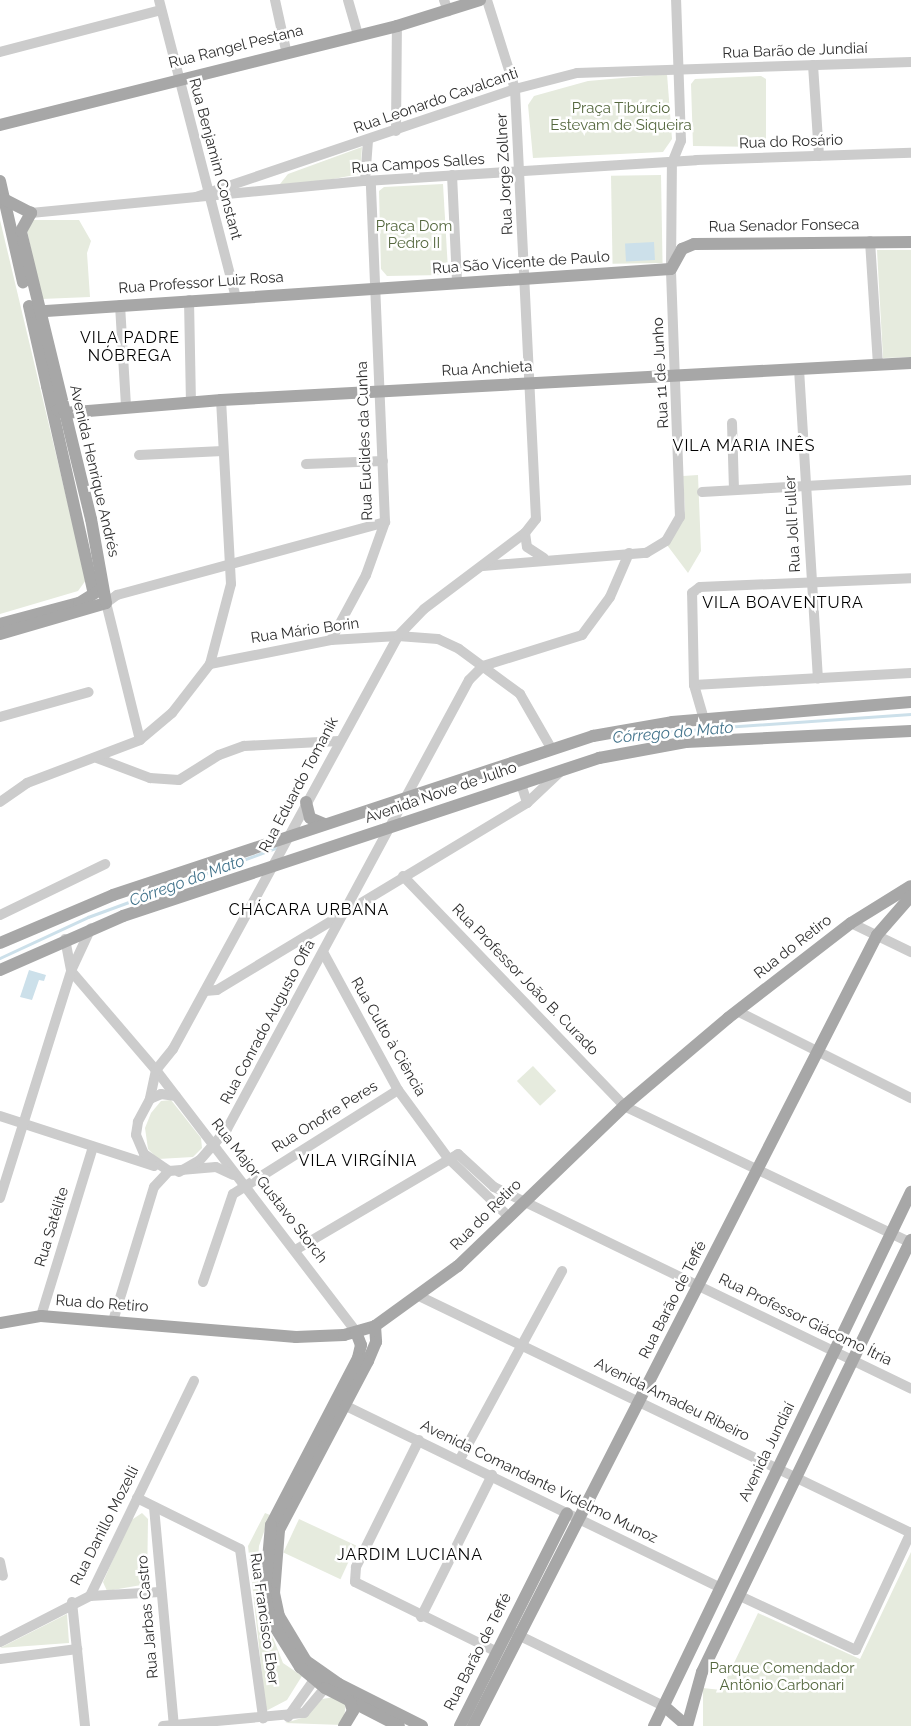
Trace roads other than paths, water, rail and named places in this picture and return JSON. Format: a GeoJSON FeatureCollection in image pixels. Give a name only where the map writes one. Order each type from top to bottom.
{"type":"FeatureCollection","features":[{"type":"Feature","properties":{"kind":"main road","name":"Rua Rangel Pestana"},"geometry":{"type":"LineString","coordinates":[[0,125],[286,50],[397,26],[446,5],[480,0]]}},
{"type":"Feature","properties":{"kind":"main road","name":"Avenida Henrique Andrés"},"geometry":{"type":"LineString","coordinates":[[0,180],[34,311],[64,413],[98,590],[106,603]]}},
{"type":"Feature","properties":{"kind":"main road"},"geometry":{"type":"LineString","coordinates":[[4,199],[31,213]]}},
{"type":"Feature","properties":{"kind":"main road","name":"Avenida Henrique Andrés"},"geometry":{"type":"LineString","coordinates":[[31,213],[21,231],[47,386],[86,522]]}},
{"type":"Feature","properties":{"kind":"main road","name":"Rua Senador Fonseca"},"geometry":{"type":"LineString","coordinates":[[671,269],[682,249],[694,244],[911,242]]}},
{"type":"Feature","properties":{"kind":"main road","name":"Rua São Vicente de Paulo"},"geometry":{"type":"LineString","coordinates":[[374,290],[671,269]]}},
{"type":"Feature","properties":{"kind":"main road","name":"Rua Professor Luiz Rosa"},"geometry":{"type":"LineString","coordinates":[[34,311],[236,297],[374,290]]}},
{"type":"Feature","properties":{"kind":"main road","name":"Rua Anchieta"},"geometry":{"type":"LineString","coordinates":[[64,413],[221,400],[911,363]]}},
{"type":"Feature","properties":{"kind":"main road"},"geometry":{"type":"LineString","coordinates":[[47,386],[58,410],[64,413]]}},
{"type":"Feature","properties":{"kind":"main road"},"geometry":{"type":"LineString","coordinates":[[0,624],[79,603],[98,590]]}},
{"type":"Feature","properties":{"kind":"main road"},"geometry":{"type":"LineString","coordinates":[[0,634],[106,603]]}},
{"type":"Feature","properties":{"kind":"main road","name":"Avenida Nove de Julho"},"geometry":{"type":"LineString","coordinates":[[0,943],[80,907],[286,840],[324,824],[551,748],[593,736],[701,720],[911,702]]}},
{"type":"Feature","properties":{"kind":"main road","name":"Avenida Nove de Julho"},"geometry":{"type":"LineString","coordinates":[[0,970],[91,928],[273,865],[562,770],[637,750],[708,736],[911,731]]}},
{"type":"Feature","properties":{"kind":"main road"},"geometry":{"type":"LineString","coordinates":[[306,802],[310,818],[324,824]]}},
{"type":"Feature","properties":{"kind":"main road","name":"Rua do Retiro"},"geometry":{"type":"LineString","coordinates":[[0,1323],[41,1316],[296,1337],[356,1332],[375,1326],[458,1266],[524,1200],[624,1106],[737,1012],[851,923],[911,886]]}},
{"type":"Feature","properties":{"kind":"main road","name":"Rua Barão de Teffé"},"geometry":{"type":"LineString","coordinates":[[460,1726],[496,1652],[513,1633],[568,1540],[877,935],[911,896]]}},
{"type":"Feature","properties":{"kind":"main road","name":"Avenida Jundiaí"},"geometry":{"type":"LineString","coordinates":[[654,1726],[776,1469],[835,1352],[911,1192]]}},
{"type":"Feature","properties":{"kind":"main road"},"geometry":{"type":"LineString","coordinates":[[664,1706],[687,1726],[697,1689],[740,1596],[795,1478],[911,1242]]}},
{"type":"Feature","properties":{"kind":"main road"},"geometry":{"type":"LineString","coordinates":[[375,1326],[376,1342],[274,1518],[265,1572],[270,1619],[285,1648],[314,1680],[325,1688],[396,1726]]}},
{"type":"Feature","properties":{"kind":"main road"},"geometry":{"type":"LineString","coordinates":[[356,1332],[361,1345],[341,1400],[280,1530],[274,1572],[279,1616],[306,1661],[319,1671],[422,1726]]}},
{"type":"Feature","properties":{"kind":"main road"},"geometry":{"type":"LineString","coordinates":[[564,1518],[568,1540]]}},
{"type":"Feature","properties":{"kind":"main road","name":"Rua Barão de Teffé"},"geometry":{"type":"LineString","coordinates":[[473,1726],[564,1518]]}},
{"type":"Feature","properties":{"kind":"main road"},"geometry":{"type":"LineString","coordinates":[[695,1726],[697,1689]]}},
{"type":"Feature","properties":{"kind":"main road"},"geometry":{"type":"LineString","coordinates":[[344,1726],[353,1711],[350,1701]]}},
{"type":"Feature","properties":{"kind":"street"},"geometry":{"type":"LineString","coordinates":[[275,0],[286,50]]}},
{"type":"Feature","properties":{"kind":"street"},"geometry":{"type":"LineString","coordinates":[[348,0],[358,34]]}},
{"type":"Feature","properties":{"kind":"street","name":"Rua Jorge Zollner"},"geometry":{"type":"LineString","coordinates":[[483,566],[525,533],[536,519],[538,507],[529,384],[521,172],[515,89],[487,0]]}},
{"type":"Feature","properties":{"kind":"street"},"geometry":{"type":"LineString","coordinates":[[676,0],[680,70],[681,141],[688,157],[696,160]]}},
{"type":"Feature","properties":{"kind":"street"},"geometry":{"type":"LineString","coordinates":[[0,52],[160,5]]}},
{"type":"Feature","properties":{"kind":"street","name":"Rua Benjamim Constant"},"geometry":{"type":"LineString","coordinates":[[160,5],[236,297]]}},
{"type":"Feature","properties":{"kind":"street"},"geometry":{"type":"LineString","coordinates":[[396,132],[397,26]]}},
{"type":"Feature","properties":{"kind":"street","name":"Rua Barão de Jundiaí"},"geometry":{"type":"LineString","coordinates":[[680,70],[911,62]]}},
{"type":"Feature","properties":{"kind":"street"},"geometry":{"type":"LineString","coordinates":[[813,65],[818,156]]}},
{"type":"Feature","properties":{"kind":"street"},"geometry":{"type":"LineString","coordinates":[[680,89],[694,69]]}},
{"type":"Feature","properties":{"kind":"street","name":"Rua Leonardo Cavalcanti"},"geometry":{"type":"LineString","coordinates":[[209,194],[396,132],[515,89],[577,73],[680,70]]}},
{"type":"Feature","properties":{"kind":"street","name":"Rua Euclides da Cunha"},"geometry":{"type":"LineString","coordinates":[[332,640],[366,575],[385,522],[368,181],[368,140]]}},
{"type":"Feature","properties":{"kind":"street"},"geometry":{"type":"LineString","coordinates":[[672,163],[681,141]]}},
{"type":"Feature","properties":{"kind":"street","name":"Rua do Rosário"},"geometry":{"type":"LineString","coordinates":[[672,163],[696,160],[911,153]]}},
{"type":"Feature","properties":{"kind":"street","name":"Rua Campos Salles"},"geometry":{"type":"LineString","coordinates":[[31,213],[196,197],[209,194],[279,192],[368,181],[672,163]]}},
{"type":"Feature","properties":{"kind":"street","name":"Rua 11 de Junho"},"geometry":{"type":"LineString","coordinates":[[483,566],[544,558],[629,553],[657,549],[680,517],[671,269],[672,163]]}},
{"type":"Feature","properties":{"kind":"street"},"geometry":{"type":"LineString","coordinates":[[279,172],[276,180],[279,192]]}},
{"type":"Feature","properties":{"kind":"street"},"geometry":{"type":"LineString","coordinates":[[452,176],[457,283]]}},
{"type":"Feature","properties":{"kind":"street"},"geometry":{"type":"LineString","coordinates":[[870,241],[878,365]]}},
{"type":"Feature","properties":{"kind":"street"},"geometry":{"type":"LineString","coordinates":[[189,300],[191,402]]}},
{"type":"Feature","properties":{"kind":"street"},"geometry":{"type":"LineString","coordinates":[[120,305],[126,407]]}},
{"type":"Feature","properties":{"kind":"street","name":"Rua Joll Fuller"},"geometry":{"type":"LineString","coordinates":[[799,369],[818,678]]}},
{"type":"Feature","properties":{"kind":"street"},"geometry":{"type":"LineString","coordinates":[[0,802],[27,783],[97,758],[140,740],[172,712],[210,664],[228,609],[221,400]]}},
{"type":"Feature","properties":{"kind":"street"},"geometry":{"type":"LineString","coordinates":[[732,423],[734,490]]}},
{"type":"Feature","properties":{"kind":"street"},"geometry":{"type":"LineString","coordinates":[[139,455],[223,451]]}},
{"type":"Feature","properties":{"kind":"street"},"geometry":{"type":"LineString","coordinates":[[306,464],[383,461]]}},
{"type":"Feature","properties":{"kind":"street"},"geometry":{"type":"LineString","coordinates":[[702,492],[911,480]]}},
{"type":"Feature","properties":{"kind":"street"},"geometry":{"type":"LineString","coordinates":[[106,603],[117,595],[385,522]]}},
{"type":"Feature","properties":{"kind":"street"},"geometry":{"type":"LineString","coordinates":[[525,533],[527,547],[544,558]]}},
{"type":"Feature","properties":{"kind":"street"},"geometry":{"type":"LineString","coordinates":[[483,666],[582,635],[606,603],[629,553]]}},
{"type":"Feature","properties":{"kind":"street","name":"Rua Eduardo Tomanik"},"geometry":{"type":"LineString","coordinates":[[156,1070],[205,990],[339,741],[398,636],[424,609],[483,566]]}},
{"type":"Feature","properties":{"kind":"street"},"geometry":{"type":"LineString","coordinates":[[708,736],[701,720],[694,685],[692,593],[700,587],[811,580],[911,578]]}},
{"type":"Feature","properties":{"kind":"street"},"geometry":{"type":"LineString","coordinates":[[98,590],[117,595]]}},
{"type":"Feature","properties":{"kind":"street","name":"Avenida Henrique Andrés"},"geometry":{"type":"LineString","coordinates":[[106,603],[140,740]]}},
{"type":"Feature","properties":{"kind":"street","name":"Rua Mário Borin"},"geometry":{"type":"LineString","coordinates":[[210,664],[332,640],[398,636],[438,639],[483,666],[520,694],[551,748]]}},
{"type":"Feature","properties":{"kind":"street","name":"Rua Conrado Augusto Offa"},"geometry":{"type":"LineString","coordinates":[[212,1144],[227,1129],[408,796],[453,706],[483,666]]}},
{"type":"Feature","properties":{"kind":"street"},"geometry":{"type":"LineString","coordinates":[[694,685],[911,673]]}},
{"type":"Feature","properties":{"kind":"street"},"geometry":{"type":"LineString","coordinates":[[0,717],[89,692]]}},
{"type":"Feature","properties":{"kind":"street"},"geometry":{"type":"LineString","coordinates":[[97,758],[150,778],[179,780],[219,755],[244,746],[339,741]]}},
{"type":"Feature","properties":{"kind":"street"},"geometry":{"type":"LineString","coordinates":[[205,990],[217,990],[342,916],[403,876],[527,803],[562,770]]}},
{"type":"Feature","properties":{"kind":"street"},"geometry":{"type":"LineString","coordinates":[[521,784],[527,803]]}},
{"type":"Feature","properties":{"kind":"street"},"geometry":{"type":"LineString","coordinates":[[0,915],[105,864]]}},
{"type":"Feature","properties":{"kind":"street","name":"Rua Professor João B. Curado"},"geometry":{"type":"LineString","coordinates":[[403,876],[624,1106]]}},
{"type":"Feature","properties":{"kind":"street"},"geometry":{"type":"LineString","coordinates":[[851,923],[911,952]]}},
{"type":"Feature","properties":{"kind":"street"},"geometry":{"type":"LineString","coordinates":[[0,1198],[71,971],[91,928]]}},
{"type":"Feature","properties":{"kind":"street"},"geometry":{"type":"LineString","coordinates":[[65,939],[71,971]]}},
{"type":"Feature","properties":{"kind":"street","name":"Rua Culto à Ciência"},"geometry":{"type":"LineString","coordinates":[[323,952],[398,1090],[448,1158],[508,1216]]}},
{"type":"Feature","properties":{"kind":"street","name":"Rua Major Gustavo Storch"},"geometry":{"type":"LineString","coordinates":[[71,971],[156,1070],[236,1176],[297,1249],[356,1332]]}},
{"type":"Feature","properties":{"kind":"street"},"geometry":{"type":"LineString","coordinates":[[737,1012],[911,1098]]}},
{"type":"Feature","properties":{"kind":"street"},"geometry":{"type":"LineString","coordinates":[[156,1070],[150,1099],[138,1122],[138,1144],[149,1160],[169,1170]]}},
{"type":"Feature","properties":{"kind":"street","name":"Rua Onofre Peres"},"geometry":{"type":"LineString","coordinates":[[203,1282],[227,1204],[244,1186],[398,1090]]}},
{"type":"Feature","properties":{"kind":"street"},"geometry":{"type":"LineString","coordinates":[[150,1099],[161,1094],[176,1096]]}},
{"type":"Feature","properties":{"kind":"street"},"geometry":{"type":"LineString","coordinates":[[624,1106],[911,1242]]}},
{"type":"Feature","properties":{"kind":"street"},"geometry":{"type":"LineString","coordinates":[[0,1116],[169,1170],[216,1167],[236,1176]]}},
{"type":"Feature","properties":{"kind":"street"},"geometry":{"type":"LineString","coordinates":[[123,1156],[138,1144]]}},
{"type":"Feature","properties":{"kind":"street"},"geometry":{"type":"LineString","coordinates":[[113,1321],[154,1187],[169,1170],[200,1160],[212,1144]]}},
{"type":"Feature","properties":{"kind":"street","name":"Rua Satélite"},"geometry":{"type":"LineString","coordinates":[[41,1316],[93,1147]]}},
{"type":"Feature","properties":{"kind":"street"},"geometry":{"type":"LineString","coordinates":[[297,1249],[448,1158],[458,1154],[494,1187],[524,1200]]}},
{"type":"Feature","properties":{"kind":"street","name":"Rua Professor Giácomo Ítria"},"geometry":{"type":"LineString","coordinates":[[524,1200],[911,1389]]}},
{"type":"Feature","properties":{"kind":"street"},"geometry":{"type":"LineString","coordinates":[[460,1459],[562,1271]]}},
{"type":"Feature","properties":{"kind":"street","name":"Avenida Amadeu Ribeiro"},"geometry":{"type":"LineString","coordinates":[[418,1296],[641,1400],[776,1469],[911,1533]]}},
{"type":"Feature","properties":{"kind":"street","name":"Rua Danillo Mozelli"},"geometry":{"type":"LineString","coordinates":[[0,1642],[72,1602],[90,1596],[194,1381]]}},
{"type":"Feature","properties":{"kind":"street","name":"Avenida Comandante Videlmo Munoz"},"geometry":{"type":"LineString","coordinates":[[341,1400],[460,1459],[564,1518],[579,1519],[721,1588]]}},
{"type":"Feature","properties":{"kind":"street"},"geometry":{"type":"LineString","coordinates":[[419,1440],[353,1575],[361,1587],[496,1652]]}},
{"type":"Feature","properties":{"kind":"street"},"geometry":{"type":"LineString","coordinates":[[421,1617],[492,1476]]}},
{"type":"Feature","properties":{"kind":"street","name":"Rua Francisco Eber"},"geometry":{"type":"LineString","coordinates":[[137,1498],[240,1549],[263,1718]]}},
{"type":"Feature","properties":{"kind":"street","name":"Rua Jarbas Castro"},"geometry":{"type":"LineString","coordinates":[[154,1506],[169,1725]]}},
{"type":"Feature","properties":{"kind":"street"},"geometry":{"type":"LineString","coordinates":[[740,1596],[856,1650],[911,1533]]}},
{"type":"Feature","properties":{"kind":"street"},"geometry":{"type":"LineString","coordinates":[[0,1562],[3,1576]]}},
{"type":"Feature","properties":{"kind":"street"},"geometry":{"type":"LineString","coordinates":[[90,1596],[160,1592]]}},
{"type":"Feature","properties":{"kind":"street"},"geometry":{"type":"LineString","coordinates":[[72,1602],[85,1726]]}},
{"type":"Feature","properties":{"kind":"street"},"geometry":{"type":"LineString","coordinates":[[513,1633],[664,1706]]}},
{"type":"Feature","properties":{"kind":"street"},"geometry":{"type":"LineString","coordinates":[[0,1659],[77,1650]]}},
{"type":"Feature","properties":{"kind":"street"},"geometry":{"type":"LineString","coordinates":[[288,1717],[314,1680]]}},
{"type":"Feature","properties":{"kind":"street"},"geometry":{"type":"LineString","coordinates":[[169,1725],[288,1717],[304,1714],[325,1688]]}},
{"type":"Feature","properties":{"kind":"water"},"geometry":{"type":"Polygon","coordinates":[[[654,242],[655,260],[626,261],[625,244],[654,242]]]}},
{"type":"Feature","properties":{"kind":"water"},"geometry":{"type":"Polygon","coordinates":[[[29,970],[46,975],[44,981],[39,980],[32,1000],[20,997],[29,970]]]}},
{"type":"Feature","properties":{"kind":"waterway","name":"Córrego do Mato"},"geometry":{"type":"LineString","coordinates":[[710,728],[911,714]]}},
{"type":"Feature","properties":{"kind":"waterway","name":"Córrego do Mato"},"geometry":{"type":"LineString","coordinates":[[641,734],[703,729]]}},
{"type":"Feature","properties":{"kind":"waterway","name":"Córrego do Mato"},"geometry":{"type":"LineString","coordinates":[[0,958],[88,917],[278,847]]}},
{"type":"Feature","properties":{"kind":"district","name":"VILA PADRE NÓBREGA"},"geometry":{"type":"Point","coordinates":[130,347]}},
{"type":"Feature","properties":{"kind":"district","name":"VILA MARIA INÊS"},"geometry":{"type":"Point","coordinates":[744,446]}},
{"type":"Feature","properties":{"kind":"district","name":"VILA BOAVENTURA"},"geometry":{"type":"Point","coordinates":[783,603]}},
{"type":"Feature","properties":{"kind":"district","name":"CHÁCARA URBANA"},"geometry":{"type":"Point","coordinates":[309,910]}},
{"type":"Feature","properties":{"kind":"district","name":"VILA VIRGÍNIA"},"geometry":{"type":"Point","coordinates":[358,1161]}},
{"type":"Feature","properties":{"kind":"district","name":"JARDIM LUCIANA"},"geometry":{"type":"Point","coordinates":[410,1555]}},
{"type":"Feature","properties":{"kind":"park label","name":"Praça Tibúrcio Estevam de Siqueira"},"geometry":{"type":"Point","coordinates":[621,116]}},
{"type":"Feature","properties":{"kind":"park label","name":"Praça Dom Pedro II"},"geometry":{"type":"Point","coordinates":[414,234]}},
{"type":"Feature","properties":{"kind":"park label","name":"Parque Comendador Antônio Carbonari"},"geometry":{"type":"Point","coordinates":[782,1676]}}]}
